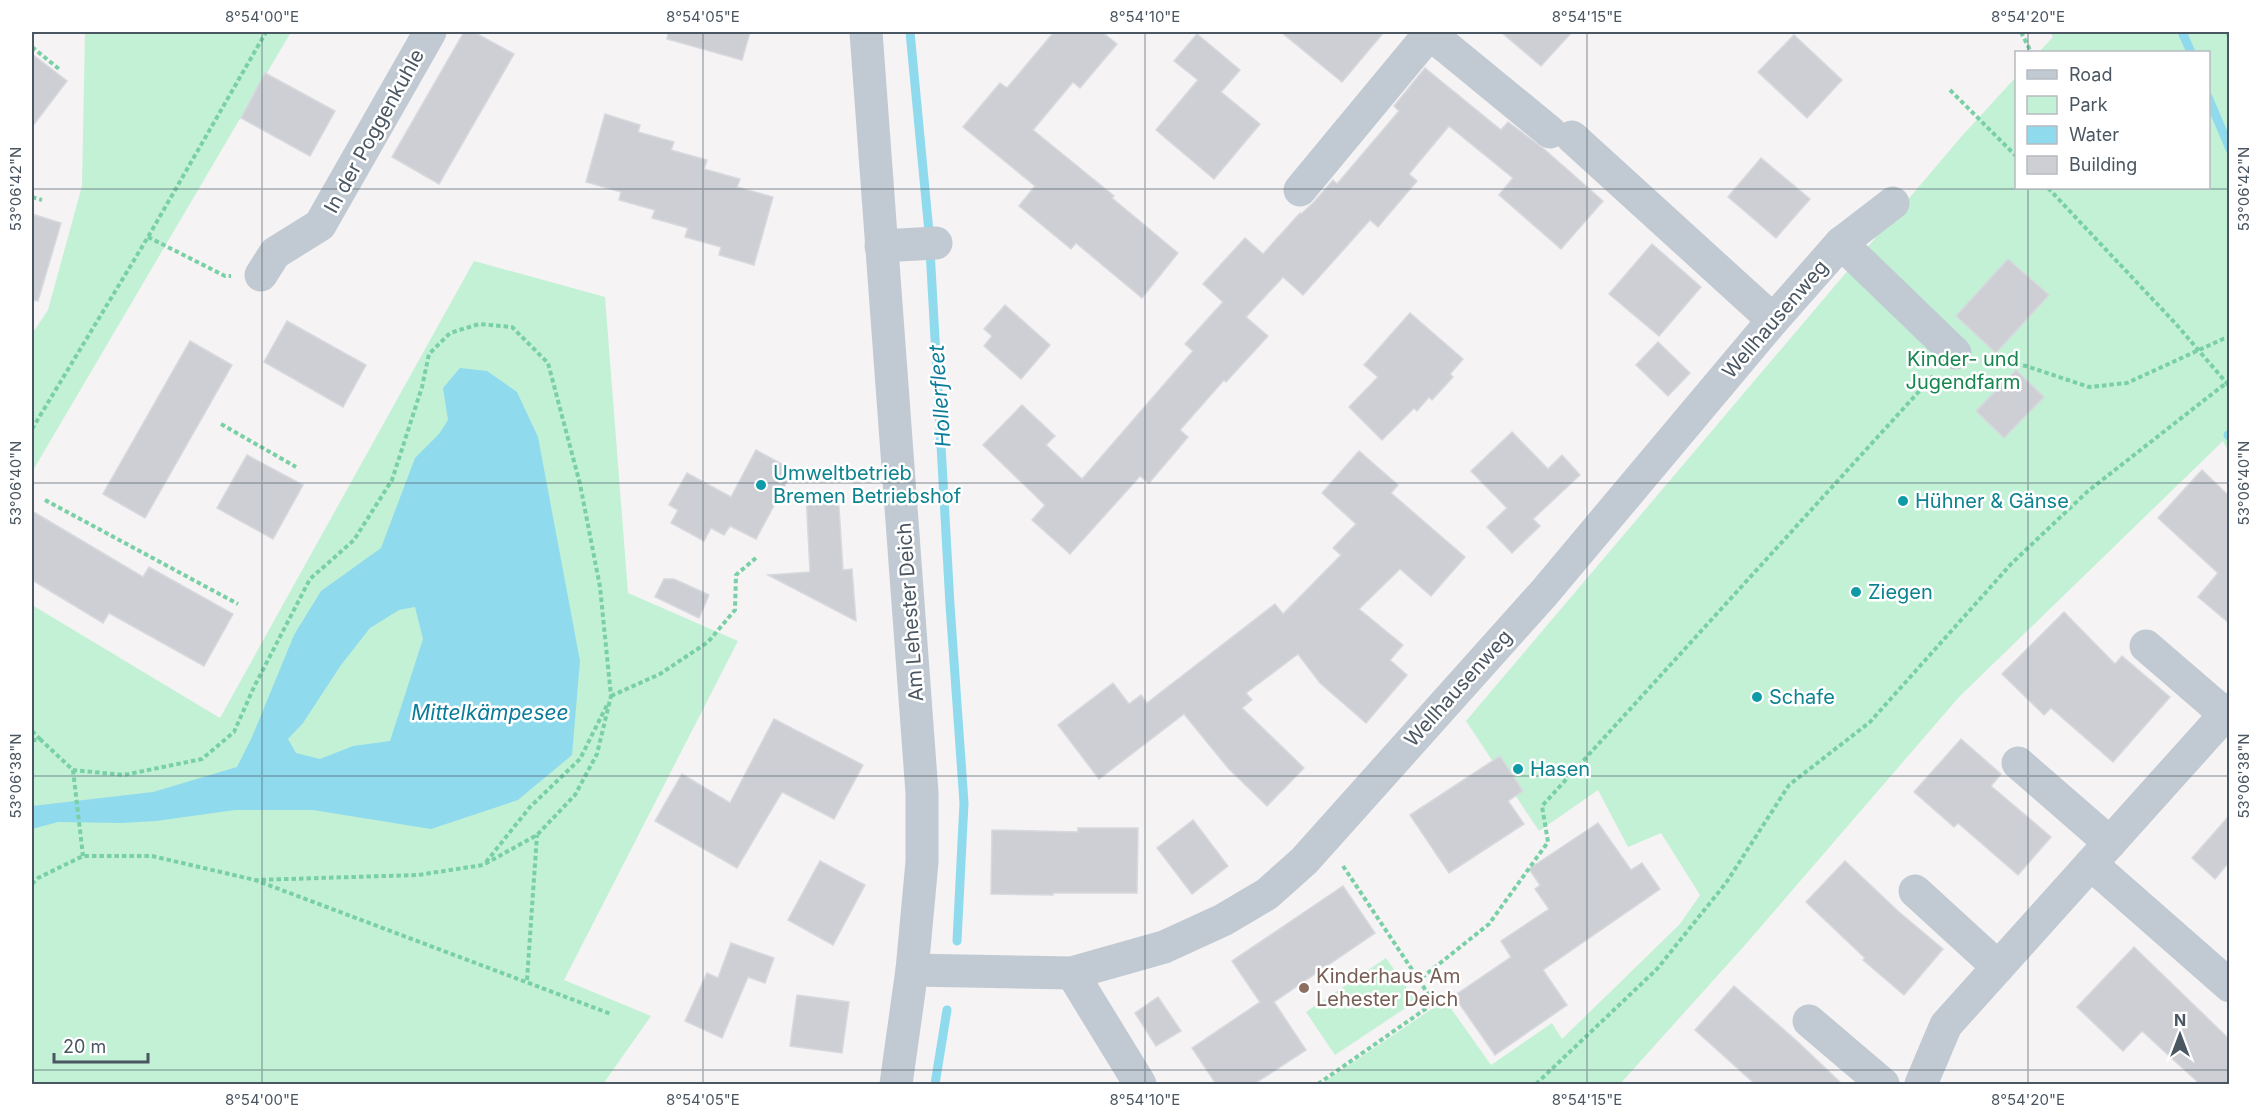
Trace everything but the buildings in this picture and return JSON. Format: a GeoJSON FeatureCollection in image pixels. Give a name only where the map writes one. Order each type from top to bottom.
{"type":"FeatureCollection","features":[{"type":"Feature","properties":{"kind":"street","name":"In der Poggenkuhle"},"geometry":{"type":"LineString","coordinates":[[261,275],[275,253],[320,225],[430,32]]}},
{"type":"Feature","properties":{"kind":"street","name":"Am Lehester Deich"},"geometry":{"type":"LineString","coordinates":[[866,32],[922,793],[922,862],[912,970],[896,1084]]}},
{"type":"Feature","properties":{"kind":"street"},"geometry":{"type":"LineString","coordinates":[[1300,190],[1429,32],[1561,135],[1773,320]]}},
{"type":"Feature","properties":{"kind":"street","name":"Wellhausenweg"},"geometry":{"type":"LineString","coordinates":[[912,970],[1072,973],[1164,947],[1223,920],[1268,894],[1304,861],[1544,593],[1773,320],[1841,243],[1893,203]]}},
{"type":"Feature","properties":{"kind":"street"},"geometry":{"type":"LineString","coordinates":[[1841,243],[1954,353]]}},
{"type":"Feature","properties":{"kind":"street"},"geometry":{"type":"LineString","coordinates":[[881,246],[929,244]]}},
{"type":"Feature","properties":{"kind":"street"},"geometry":{"type":"LineString","coordinates":[[1921,1084],[1946,1025],[2227,711],[2146,645]]}},
{"type":"Feature","properties":{"kind":"street"},"geometry":{"type":"LineString","coordinates":[[2018,763],[2100,853],[2229,986]]}},
{"type":"Feature","properties":{"kind":"street"},"geometry":{"type":"LineString","coordinates":[[1915,891],[1998,967]]}},
{"type":"Feature","properties":{"kind":"street"},"geometry":{"type":"LineString","coordinates":[[1072,973],[1140,1084]]}},
{"type":"Feature","properties":{"kind":"street"},"geometry":{"type":"LineString","coordinates":[[1809,1021],[1883,1084]]}},
{"type":"Feature","properties":{"kind":"path"},"geometry":{"type":"LineString","coordinates":[[260,32],[263,37]]}},
{"type":"Feature","properties":{"kind":"path"},"geometry":{"type":"LineString","coordinates":[[32,429],[148,237],[266,32]]}},
{"type":"Feature","properties":{"kind":"path"},"geometry":{"type":"LineString","coordinates":[[2021,32],[2030,51]]}},
{"type":"Feature","properties":{"kind":"path"},"geometry":{"type":"LineString","coordinates":[[2227,32],[2229,38]]}},
{"type":"Feature","properties":{"kind":"path"},"geometry":{"type":"LineString","coordinates":[[32,48],[59,69]]}},
{"type":"Feature","properties":{"kind":"path"},"geometry":{"type":"LineString","coordinates":[[1950,90],[2015,155]]}},
{"type":"Feature","properties":{"kind":"path"},"geometry":{"type":"LineString","coordinates":[[1536,1084],[1657,969],[1726,883],[1789,785],[1870,722],[2012,563],[2088,491],[2228,383],[2049,189]]}},
{"type":"Feature","properties":{"kind":"path"},"geometry":{"type":"LineString","coordinates":[[32,197],[42,200]]}},
{"type":"Feature","properties":{"kind":"path"},"geometry":{"type":"LineString","coordinates":[[148,237],[225,276],[261,275]]}},
{"type":"Feature","properties":{"kind":"path"},"geometry":{"type":"LineString","coordinates":[[32,730],[73,770],[124,775],[202,759],[234,732],[254,687],[310,579],[354,540],[392,480],[422,387],[429,354],[450,333],[479,324],[512,327],[548,363],[580,484],[600,587],[611,696],[597,754],[575,795],[537,835],[483,865],[418,875],[255,880]]}},
{"type":"Feature","properties":{"kind":"path"},"geometry":{"type":"LineString","coordinates":[[1419,980],[1489,924],[1548,842],[1542,806],[1954,353],[2026,366],[2089,387],[2127,383],[2229,338]]}},
{"type":"Feature","properties":{"kind":"path"},"geometry":{"type":"LineString","coordinates":[[220,424],[297,467]]}},
{"type":"Feature","properties":{"kind":"path"},"geometry":{"type":"LineString","coordinates":[[45,500],[238,604]]}},
{"type":"Feature","properties":{"kind":"path"},"geometry":{"type":"LineString","coordinates":[[483,865],[530,807],[580,759],[611,696],[660,674],[708,642],[735,610],[736,575],[757,557]]}},
{"type":"Feature","properties":{"kind":"path"},"geometry":{"type":"LineString","coordinates":[[32,740],[41,740]]}},
{"type":"Feature","properties":{"kind":"path"},"geometry":{"type":"LineString","coordinates":[[73,770],[82,856]]}},
{"type":"Feature","properties":{"kind":"path"},"geometry":{"type":"LineString","coordinates":[[527,981],[537,835]]}},
{"type":"Feature","properties":{"kind":"path"},"geometry":{"type":"LineString","coordinates":[[1318,1084],[1434,1003],[1323,838]]}},
{"type":"Feature","properties":{"kind":"path"},"geometry":{"type":"LineString","coordinates":[[32,884],[38,878],[82,856],[152,856],[255,880],[611,1014]]}},
{"type":"Feature","properties":{"kind":"green space"},"geometry":{"type":"Polygon","coordinates":[[[85,32],[291,32],[32,472],[32,334],[48,310],[82,186],[85,32]]]}},
{"type":"Feature","properties":{"kind":"green space","name":"Kinder- und Jugendfarm"},"geometry":{"type":"Polygon","coordinates":[[[2050,32],[2229,32],[2229,452],[2223,441],[1959,697],[1745,945],[1620,1084],[1321,1084],[1445,1000],[1491,1065],[1552,1023],[1562,1039],[1680,924],[1700,895],[1661,833],[1628,847],[1598,790],[1539,831],[1466,721],[1961,137],[2015,78],[2015,189],[2210,189],[2210,51],[2040,51],[2053,37],[2050,32]]]}},
{"type":"Feature","properties":{"kind":"green space"},"geometry":{"type":"Polygon","coordinates":[[[474,261],[605,297],[628,593],[738,641],[564,980],[651,1016],[603,1084],[32,1084],[32,605],[220,718],[474,261]]]}},
{"type":"Feature","properties":{"kind":"green space"},"geometry":{"type":"Polygon","coordinates":[[[1386,958],[1416,1001],[1335,1055],[1306,1012],[1386,958]]]}},
{"type":"Feature","properties":{"kind":"water","name":"Mittelkämpesee"},"geometry":{"type":"Polygon","coordinates":[[[460,368],[487,371],[517,392],[538,437],[580,661],[572,755],[518,800],[431,829],[313,810],[235,810],[156,821],[58,822],[32,829],[32,806],[153,792],[237,767],[252,737],[294,635],[321,591],[381,548],[415,458],[439,434],[448,420],[443,388],[460,368]],[[415,607],[399,610],[370,628],[341,665],[303,723],[288,739],[296,753],[320,759],[353,746],[390,741],[423,639],[415,607]]]}},
{"type":"Feature","properties":{"kind":"waterway","name":"Hollerfleet"},"geometry":{"type":"LineString","coordinates":[[910,32],[929,232],[950,605],[964,803],[957,941]]}},
{"type":"Feature","properties":{"kind":"waterway"},"geometry":{"type":"LineString","coordinates":[[2182,32],[2191,51]]}},
{"type":"Feature","properties":{"kind":"waterway"},"geometry":{"type":"LineString","coordinates":[[2210,102],[2230,149]]}},
{"type":"Feature","properties":{"kind":"waterway","name":"Hollerfleet"},"geometry":{"type":"LineString","coordinates":[[935,1084],[947,1010]]}},
{"type":"Feature","properties":{"kind":"place","name":"Umweltbetrieb Bremen Betriebshof"},"geometry":{"type":"Point","coordinates":[761,485]}},
{"type":"Feature","properties":{"kind":"place","name":"Hühner & Gänse"},"geometry":{"type":"Point","coordinates":[1903,501]}},
{"type":"Feature","properties":{"kind":"place","name":"Ziegen"},"geometry":{"type":"Point","coordinates":[1856,592]}},
{"type":"Feature","properties":{"kind":"place","name":"Schafe"},"geometry":{"type":"Point","coordinates":[1757,697]}},
{"type":"Feature","properties":{"kind":"place","name":"Hasen"},"geometry":{"type":"Point","coordinates":[1518,769]}},
{"type":"Feature","properties":{"kind":"place","name":"Kinderhaus Am Lehester Deich"},"geometry":{"type":"Point","coordinates":[1304,988]}}]}
